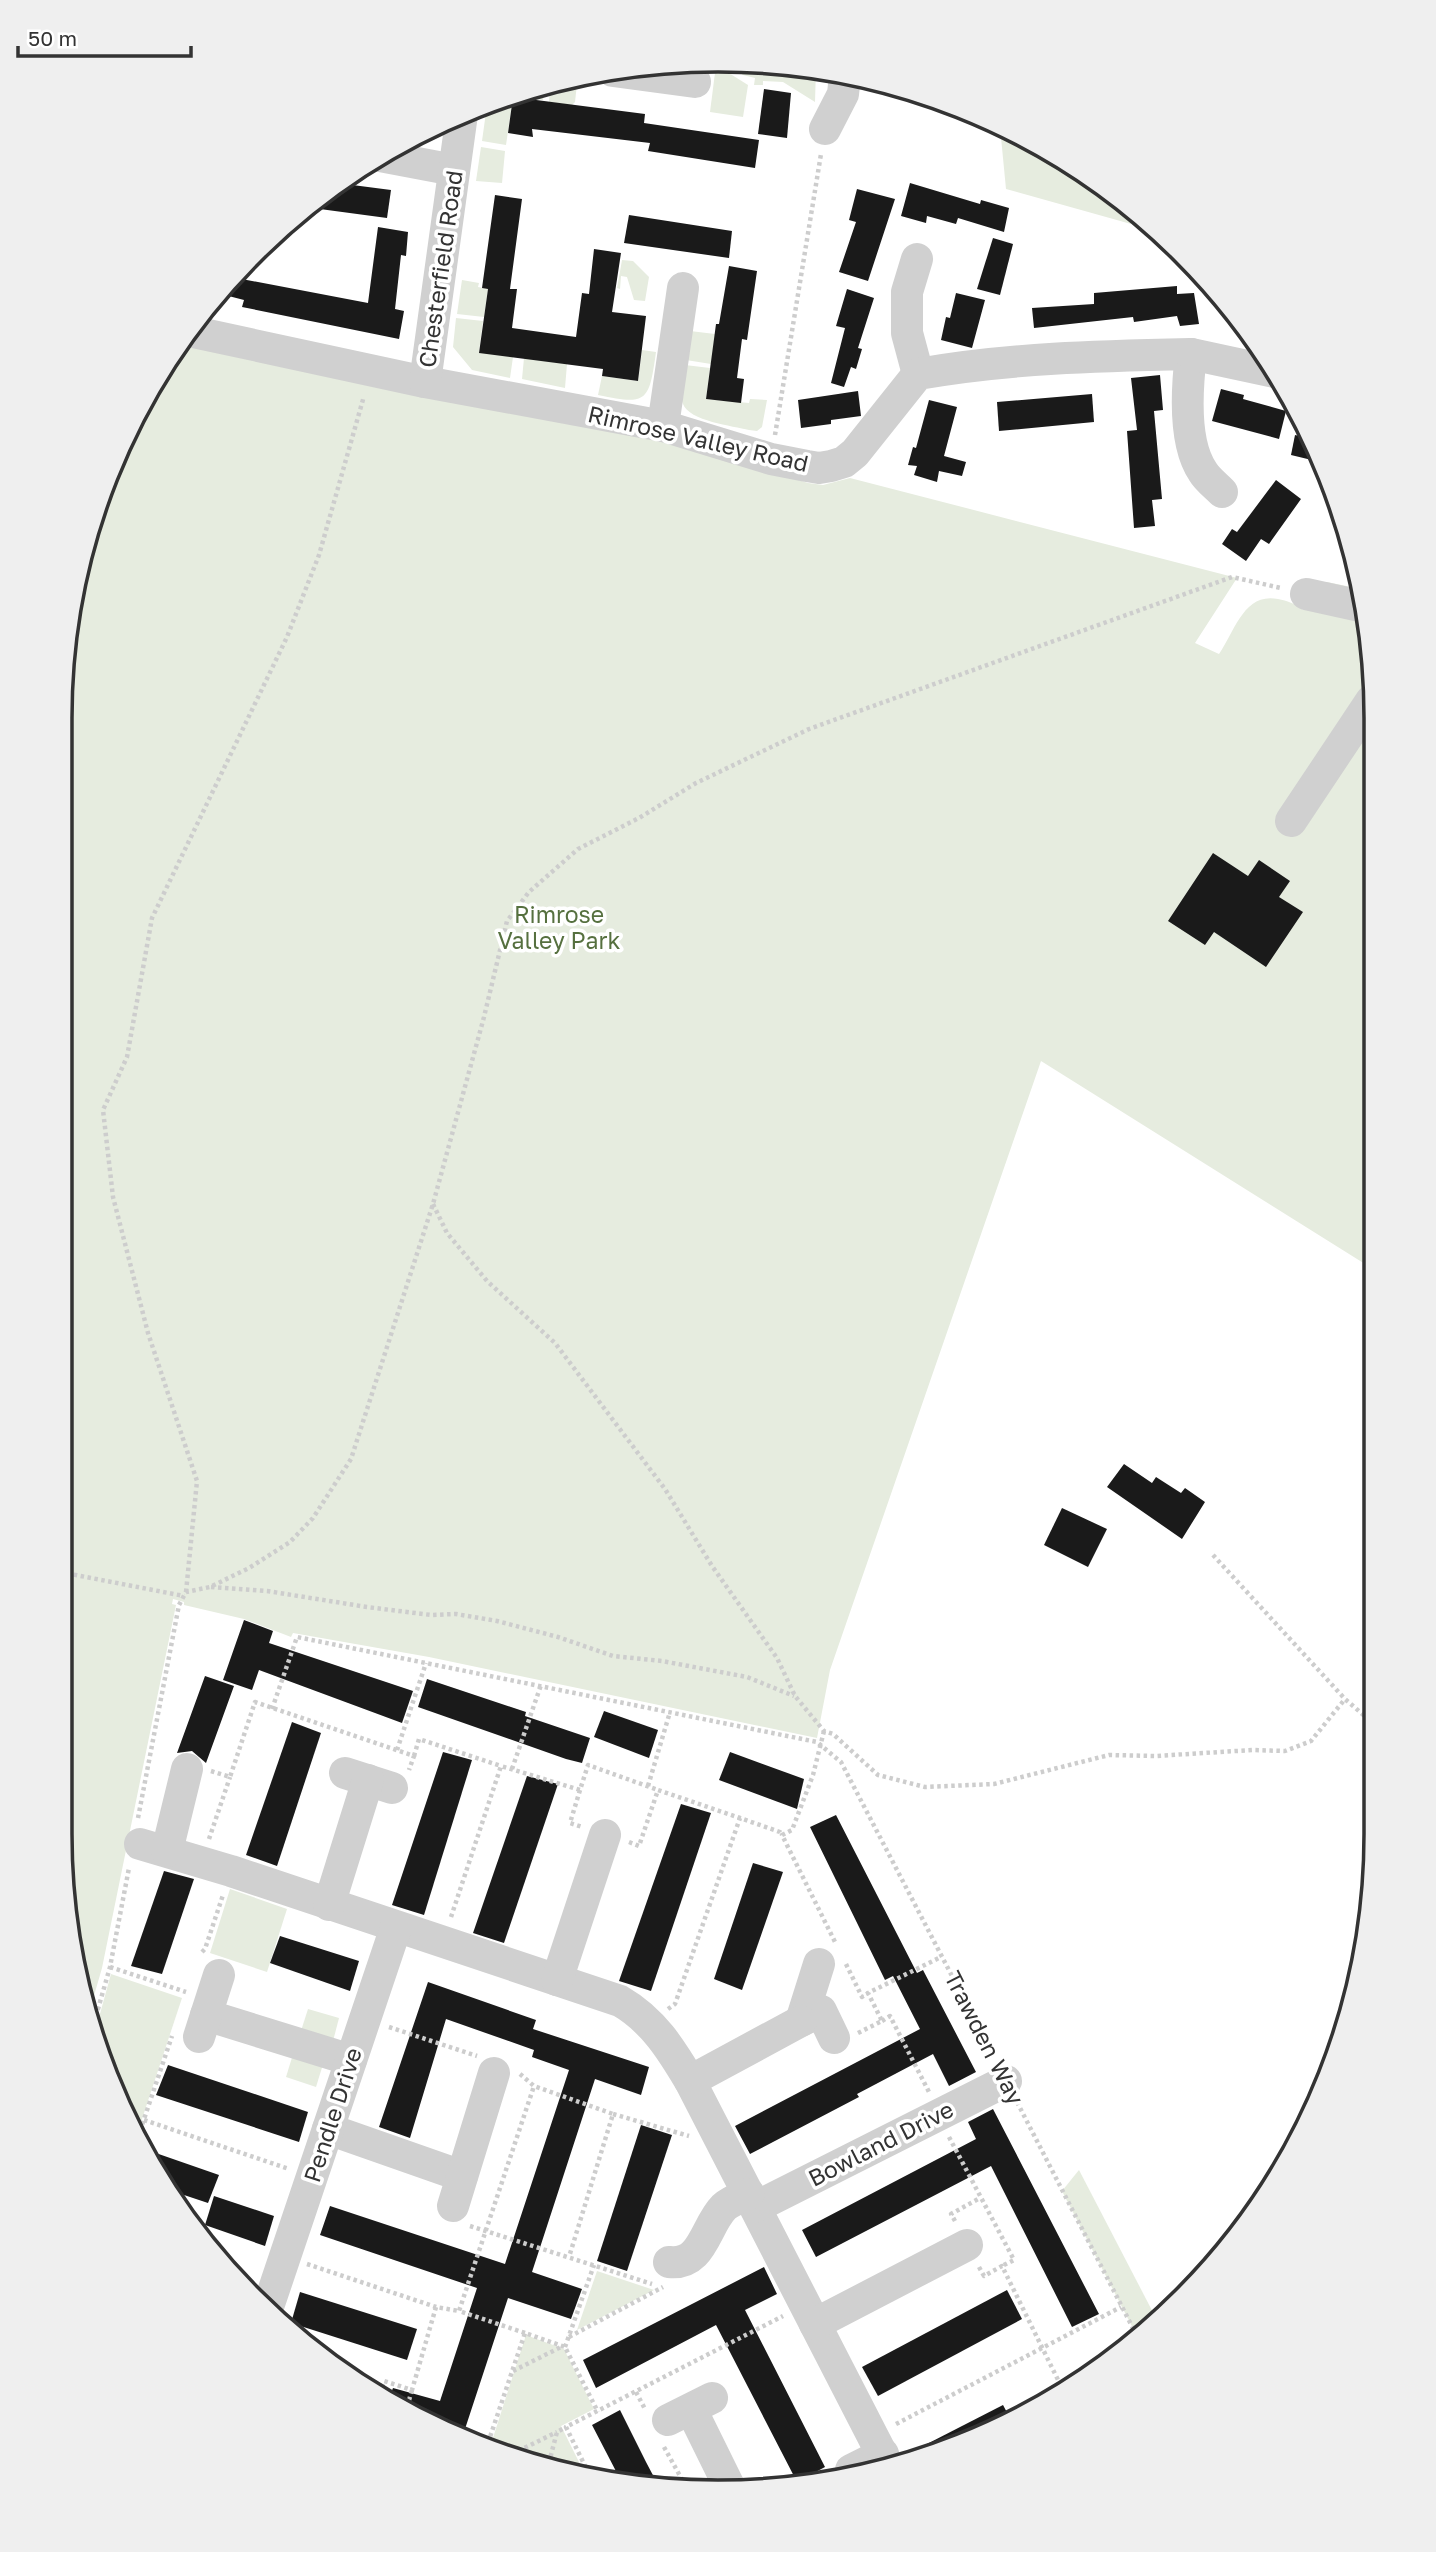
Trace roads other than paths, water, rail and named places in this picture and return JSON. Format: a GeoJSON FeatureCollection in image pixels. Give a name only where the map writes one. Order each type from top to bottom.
{"type":"FeatureCollection","features":[{"type":"Feature","properties":{"kind":"street"},"geometry":{"type":"LineString","coordinates":[[648,76],[695,82]]}},
{"type":"Feature","properties":{"kind":"street"},"geometry":{"type":"LineString","coordinates":[[825,129],[843,94],[844,84]]}},
{"type":"Feature","properties":{"kind":"street","name":"Chesterfield Road"},"geometry":{"type":"LineString","coordinates":[[425,382],[460,126]]}},
{"type":"Feature","properties":{"kind":"street"},"geometry":{"type":"LineString","coordinates":[[394,159],[454,170]]}},
{"type":"Feature","properties":{"kind":"street"},"geometry":{"type":"LineString","coordinates":[[916,259],[907,292],[907,333],[918,374],[972,365],[1107,356],[1191,354],[1261,369]]}},
{"type":"Feature","properties":{"kind":"street"},"geometry":{"type":"LineString","coordinates":[[663,426],[683,288]]}},
{"type":"Feature","properties":{"kind":"street","name":"Rimrose Valley Road"},"geometry":{"type":"LineString","coordinates":[[199,333],[425,382],[663,426],[771,459],[819,468],[844,461],[855,453],[918,374]]}},
{"type":"Feature","properties":{"kind":"street"},"geometry":{"type":"LineString","coordinates":[[1191,354],[1186,393],[1191,441],[1202,472],[1222,492]]}},
{"type":"Feature","properties":{"kind":"street"},"geometry":{"type":"LineString","coordinates":[[1306,594],[1354,604]]}},
{"type":"Feature","properties":{"kind":"street"},"geometry":{"type":"LineString","coordinates":[[1291,821],[1364,712]]}},
{"type":"Feature","properties":{"kind":"street"},"geometry":{"type":"LineString","coordinates":[[187,1769],[153,1848],[444,1941],[620,2001],[650,2022],[674,2053],[690,2081],[881,2451],[861,2464]]}},
{"type":"Feature","properties":{"kind":"street"},"geometry":{"type":"LineString","coordinates":[[329,1905],[368,1781]]}},
{"type":"Feature","properties":{"kind":"street"},"geometry":{"type":"LineString","coordinates":[[557,1980],[605,1835]]}},
{"type":"Feature","properties":{"kind":"street","name":"Pendle Drive"},"geometry":{"type":"LineString","coordinates":[[270,2300],[396,1927]]}},
{"type":"Feature","properties":{"kind":"street"},"geometry":{"type":"LineString","coordinates":[[801,2021],[819,1964]]}},
{"type":"Feature","properties":{"kind":"street"},"geometry":{"type":"LineString","coordinates":[[219,1975],[197,2015],[351,2060]]}},
{"type":"Feature","properties":{"kind":"street"},"geometry":{"type":"LineString","coordinates":[[690,2081],[821,2011],[834,2038]]}},
{"type":"Feature","properties":{"kind":"street"},"geometry":{"type":"LineString","coordinates":[[453,2206],[496,2068]]}},
{"type":"Feature","properties":{"kind":"street","name":"Bowland Drive"},"geometry":{"type":"LineString","coordinates":[[669,2262],[681,2263],[692,2257],[725,2206],[753,2200],[939,2115],[1006,2081]]}},
{"type":"Feature","properties":{"kind":"street"},"geometry":{"type":"LineString","coordinates":[[328,2129],[462,2176]]}},
{"type":"Feature","properties":{"kind":"street"},"geometry":{"type":"LineString","coordinates":[[810,2314],[976,2250]]}},
{"type":"Feature","properties":{"kind":"street"},"geometry":{"type":"LineString","coordinates":[[683,2416],[725,2480]]}},
{"type":"Feature","properties":{"kind":"park label","name":"Rimrose Valley Park"},"geometry":{"type":"Point","coordinates":[559,928]}}]}
